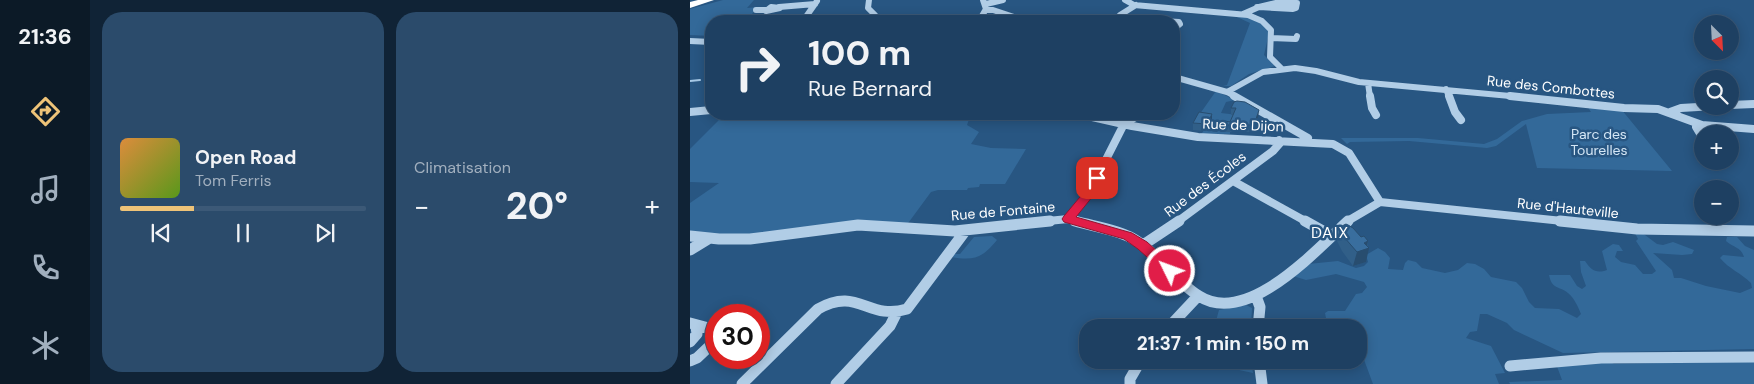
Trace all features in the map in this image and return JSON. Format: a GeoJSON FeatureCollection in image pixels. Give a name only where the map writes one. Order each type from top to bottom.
{"type":"FeatureCollection","features":[{"type":"Feature","properties":{"kind":"highway"},"geometry":{"type":"LineString","coordinates":[[690,4],[702,0]]}},
{"type":"Feature","properties":{"kind":"highway"},"geometry":{"type":"LineString","coordinates":[[690,4],[709,0]]}},
{"type":"Feature","properties":{"kind":"street"},"geometry":{"type":"LineString","coordinates":[[869,0],[868,8],[874,15]]}},
{"type":"Feature","properties":{"kind":"street"},"geometry":{"type":"LineString","coordinates":[[985,4],[992,0]]}},
{"type":"Feature","properties":{"kind":"street"},"geometry":{"type":"LineString","coordinates":[[985,4],[1003,0]]}},
{"type":"Feature","properties":{"kind":"street"},"geometry":{"type":"LineString","coordinates":[[1125,0],[1136,5],[1243,14],[1257,18],[1266,23],[1271,30],[1270,57],[1281,68]]}},
{"type":"Feature","properties":{"kind":"street"},"geometry":{"type":"LineString","coordinates":[[1163,7],[1167,0]]}},
{"type":"Feature","properties":{"kind":"street"},"geometry":{"type":"LineString","coordinates":[[1243,14],[1257,7],[1272,0],[1297,3],[1295,9],[1257,7]]}},
{"type":"Feature","properties":{"kind":"street"},"geometry":{"type":"LineString","coordinates":[[756,10],[815,4]]}},
{"type":"Feature","properties":{"kind":"street"},"geometry":{"type":"LineString","coordinates":[[807,15],[815,4]]}},
{"type":"Feature","properties":{"kind":"street"},"geometry":{"type":"LineString","coordinates":[[985,4],[993,10],[1008,15]]}},
{"type":"Feature","properties":{"kind":"street"},"geometry":{"type":"LineString","coordinates":[[1120,15],[1136,5]]}},
{"type":"Feature","properties":{"kind":"street"},"geometry":{"type":"LineString","coordinates":[[1271,38],[1296,40],[1296,36]]}},
{"type":"Feature","properties":{"kind":"street"},"geometry":{"type":"LineString","coordinates":[[690,41],[705,42]]}},
{"type":"Feature","properties":{"kind":"street","name":"Rue des Combottes"},"geometry":{"type":"LineString","coordinates":[[1227,92],[1257,74],[1281,68],[1309,69],[1346,80],[1368,83],[1446,89],[1624,108],[1655,109],[1670,112]]}},
{"type":"Feature","properties":{"kind":"street"},"geometry":{"type":"LineString","coordinates":[[1180,79],[1227,92],[1308,138],[1304,141]]}},
{"type":"Feature","properties":{"kind":"street"},"geometry":{"type":"LineString","coordinates":[[1368,83],[1372,108],[1376,114]]}},
{"type":"Feature","properties":{"kind":"street"},"geometry":{"type":"LineString","coordinates":[[1446,89],[1455,112],[1461,120]]}},
{"type":"Feature","properties":{"kind":"street"},"geometry":{"type":"LineString","coordinates":[[1739,105],[1754,104]]}},
{"type":"Feature","properties":{"kind":"street"},"geometry":{"type":"LineString","coordinates":[[1670,112],[1681,108],[1694,107]]}},
{"type":"Feature","properties":{"kind":"street"},"geometry":{"type":"LineString","coordinates":[[690,112],[705,111]]}},
{"type":"Feature","properties":{"kind":"street"},"geometry":{"type":"LineString","coordinates":[[1670,112],[1698,124],[1754,129]]}},
{"type":"Feature","properties":{"kind":"street","name":"Rue de Dijon"},"geometry":{"type":"LineString","coordinates":[[1106,120],[1198,138],[1304,141],[1333,144],[1345,149],[1380,202]]}},
{"type":"Feature","properties":{"kind":"street"},"geometry":{"type":"LineString","coordinates":[[1068,219],[1089,193],[1124,124],[1130,120]]}},
{"type":"Feature","properties":{"kind":"street","name":"Rue des Écoles"},"geometry":{"type":"LineString","coordinates":[[1142,246],[1157,237],[1273,151],[1279,140]]}},
{"type":"Feature","properties":{"kind":"street"},"geometry":{"type":"LineString","coordinates":[[1233,181],[1330,235]]}},
{"type":"Feature","properties":{"kind":"street","name":"Rue de Fontaine"},"geometry":{"type":"LineString","coordinates":[[691,237],[750,239],[858,225],[966,230],[1068,219],[1128,236],[1142,246],[1198,296],[1213,303],[1225,304],[1256,296],[1269,289],[1306,259],[1350,218],[1380,202]]}},
{"type":"Feature","properties":{"kind":"street","name":"Rue d'Hauteville"},"geometry":{"type":"LineString","coordinates":[[1380,202],[1637,229],[1754,231]]}},
{"type":"Feature","properties":{"kind":"street"},"geometry":{"type":"LineString","coordinates":[[742,384],[811,316],[830,302],[847,299],[887,314],[896,314],[910,306],[966,230]]}},
{"type":"Feature","properties":{"kind":"street"},"geometry":{"type":"LineString","coordinates":[[690,250],[708,238]]}},
{"type":"Feature","properties":{"kind":"street"},"geometry":{"type":"LineString","coordinates":[[1176,319],[1198,296]]}},
{"type":"Feature","properties":{"kind":"street"},"geometry":{"type":"LineString","coordinates":[[1256,296],[1260,307],[1259,319]]}},
{"type":"Feature","properties":{"kind":"street"},"geometry":{"type":"LineString","coordinates":[[836,384],[890,326],[896,314]]}},
{"type":"Feature","properties":{"kind":"street"},"geometry":{"type":"LineString","coordinates":[[690,342],[697,334],[693,324]]}},
{"type":"Feature","properties":{"kind":"street"},"geometry":{"type":"LineString","coordinates":[[690,362],[705,350]]}},
{"type":"Feature","properties":{"kind":"street"},"geometry":{"type":"LineString","coordinates":[[1510,366],[1597,357],[1754,357]]}},
{"type":"Feature","properties":{"kind":"street"},"geometry":{"type":"LineString","coordinates":[[1130,384],[1130,379],[1136,369]]}},
{"type":"Feature","properties":{"kind":"street"},"geometry":{"type":"LineString","coordinates":[[1260,369],[1262,384]]}},
{"type":"Feature","properties":{"kind":"green space"},"geometry":{"type":"Polygon","coordinates":[[[723,0],[754,0],[747,8],[758,7],[752,14],[705,15],[705,36],[690,35],[690,9],[723,0]]]}},
{"type":"Feature","properties":{"kind":"green space"},"geometry":{"type":"Polygon","coordinates":[[[1247,16],[1264,24],[1269,33],[1264,55],[1275,66],[1249,74],[1231,86],[1223,86],[1227,85],[1250,23],[1237,17],[1247,16]]]}},
{"type":"Feature","properties":{"kind":"green space"},"geometry":{"type":"Polygon","coordinates":[[[1216,91],[1235,100],[1226,102],[1221,113],[1246,116],[1228,132],[1230,134],[1224,134],[1224,136],[1192,133],[1202,133],[1204,130],[1217,132],[1220,127],[1197,118],[1216,91]]]}},
{"type":"Feature","properties":{"kind":"green space","name":"Parc des Tourelles"},"geometry":{"type":"Polygon","coordinates":[[[1587,106],[1621,109],[1672,171],[1537,168],[1526,124],[1496,146],[1487,148],[1409,141],[1350,142],[1347,144],[1341,138],[1418,138],[1484,144],[1497,139],[1522,121],[1547,114],[1591,112],[1587,106]]]}},
{"type":"Feature","properties":{"kind":"green space"},"geometry":{"type":"Polygon","coordinates":[[[719,120],[969,120],[967,125],[979,132],[971,144],[991,148],[1026,149],[1005,184],[980,184],[979,187],[968,188],[967,190],[938,190],[931,192],[906,226],[724,236],[690,231],[690,203],[719,183],[690,182],[690,149],[719,120]]]}},
{"type":"Feature","properties":{"kind":"green space"},"geometry":{"type":"Polygon","coordinates":[[[1634,231],[1641,232],[1657,244],[1663,245],[1673,242],[1694,250],[1692,254],[1682,255],[1653,253],[1672,270],[1674,278],[1681,278],[1706,286],[1740,293],[1752,288],[1751,283],[1720,258],[1723,255],[1744,257],[1739,249],[1726,241],[1727,237],[1737,237],[1745,246],[1754,250],[1754,349],[1563,353],[1514,330],[1507,323],[1487,314],[1480,314],[1477,331],[1470,332],[1466,338],[1491,346],[1505,373],[1495,374],[1499,384],[1373,384],[1367,368],[1367,319],[1328,319],[1325,313],[1328,311],[1345,311],[1356,294],[1362,293],[1367,287],[1364,282],[1336,274],[1306,280],[1293,276],[1308,264],[1338,261],[1356,268],[1364,266],[1368,262],[1366,255],[1378,248],[1390,258],[1388,269],[1403,270],[1408,260],[1416,262],[1422,268],[1445,273],[1458,270],[1467,263],[1475,264],[1484,269],[1491,277],[1516,282],[1535,308],[1559,309],[1577,318],[1581,314],[1574,300],[1568,293],[1552,283],[1549,275],[1570,275],[1577,286],[1582,289],[1586,286],[1581,272],[1580,261],[1585,261],[1592,269],[1597,271],[1607,270],[1602,251],[1613,244],[1619,245],[1623,251],[1617,251],[1615,257],[1621,262],[1635,265],[1643,274],[1652,274],[1656,271],[1636,241],[1638,239],[1634,231]]]}},
{"type":"Feature","properties":{"kind":"green space"},"geometry":{"type":"Polygon","coordinates":[[[992,236],[997,240],[987,251],[977,257],[966,259],[951,257],[953,254],[960,254],[974,237],[992,236]]]}},
{"type":"Feature","properties":{"kind":"green space"},"geometry":{"type":"Polygon","coordinates":[[[1246,305],[1252,308],[1251,319],[1216,319],[1219,310],[1246,305]]]}},
{"type":"Feature","properties":{"kind":"green space"},"geometry":{"type":"Polygon","coordinates":[[[1607,360],[1614,364],[1754,361],[1754,384],[1510,384],[1509,382],[1562,380],[1555,361],[1607,360]]]}},
{"type":"Feature","properties":{"kind":"green space"},"geometry":{"type":"Polygon","coordinates":[[[1234,369],[1252,369],[1253,373],[1234,369]]]}},
{"type":"Feature","properties":{"kind":"building"},"geometry":{"type":"Polygon","coordinates":[[[1234,102],[1245,102],[1259,110],[1254,125],[1224,125],[1225,121],[1230,122],[1236,108],[1231,108],[1234,102]]]}},
{"type":"Feature","properties":{"kind":"building"},"geometry":{"type":"Polygon","coordinates":[[[1199,112],[1212,114],[1207,124],[1193,123],[1199,112]]]}},
{"type":"Feature","properties":{"kind":"building"},"geometry":{"type":"Polygon","coordinates":[[[1346,224],[1353,228],[1361,237],[1364,236],[1368,241],[1364,243],[1369,248],[1357,252],[1344,237],[1340,227],[1346,224]]]}},
{"type":"Feature","properties":{"kind":"waterway"},"geometry":{"type":"LineString","coordinates":[[690,81],[700,80]]}},
{"type":"Feature","properties":{"kind":"district","name":"DAIX"},"geometry":{"type":"Point","coordinates":[1330,232]}},
{"type":"Feature","properties":{"kind":"route"},"geometry":{"type":"LineString","coordinates":[[1097,178],[1089,193],[1068,219],[1128,236],[1170,271]]}}]}
